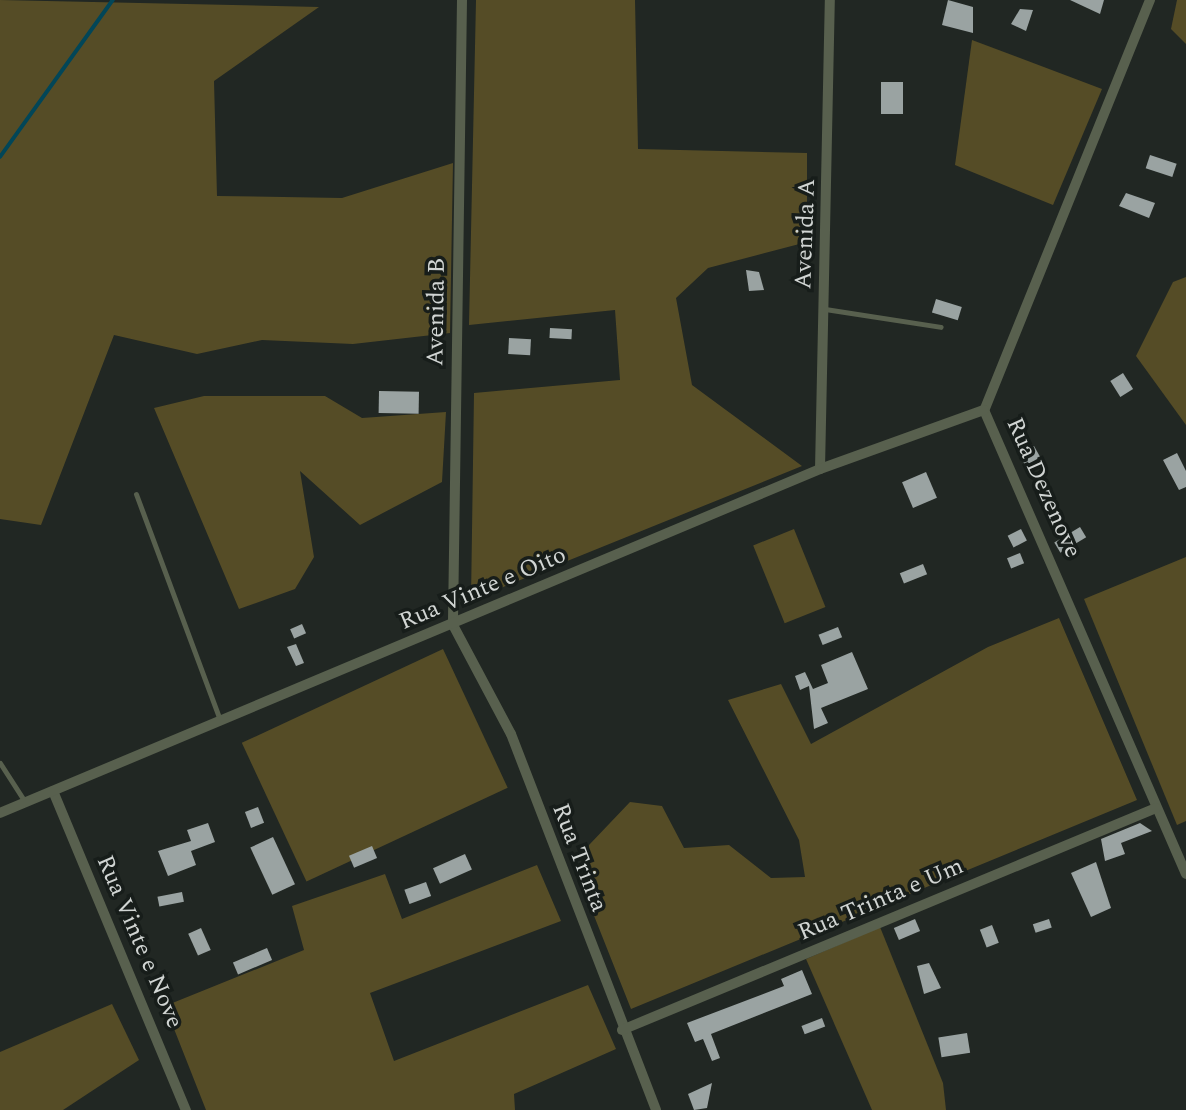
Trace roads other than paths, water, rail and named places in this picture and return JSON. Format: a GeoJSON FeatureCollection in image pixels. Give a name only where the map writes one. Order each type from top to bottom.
{"type":"FeatureCollection","features":[{"type":"Feature","properties":{"kind":"street","name":"Avenida B"},"geometry":{"type":"LineString","coordinates":[[453,625],[462,0]]}},
{"type":"Feature","properties":{"kind":"street","name":"Avenida A"},"geometry":{"type":"LineString","coordinates":[[820,469],[830,0]]}},
{"type":"Feature","properties":{"kind":"street","name":"Rua Dezenove"},"geometry":{"type":"LineString","coordinates":[[1150,0],[984,410],[1186,874]]}},
{"type":"Feature","properties":{"kind":"street","name":"Rua Vinte e Oito"},"geometry":{"type":"LineString","coordinates":[[0,813],[820,469],[984,410]]}},
{"type":"Feature","properties":{"kind":"street","name":"Rua Trinta"},"geometry":{"type":"LineString","coordinates":[[453,625],[511,734],[622,1030],[656,1110]]}},
{"type":"Feature","properties":{"kind":"street","name":"Rua Vinte e Nove"},"geometry":{"type":"LineString","coordinates":[[53,791],[186,1110]]}},
{"type":"Feature","properties":{"kind":"street","name":"Rua Trinta e Um"},"geometry":{"type":"LineString","coordinates":[[622,1030],[1156,808]]}},
{"type":"Feature","properties":{"kind":"lane"},"geometry":{"type":"LineString","coordinates":[[825,309],[940,327]]}},
{"type":"Feature","properties":{"kind":"lane"},"geometry":{"type":"LineString","coordinates":[[136,495],[221,722]]}},
{"type":"Feature","properties":{"kind":"lane"},"geometry":{"type":"LineString","coordinates":[[0,763],[25,802]]}},
{"type":"Feature","properties":{"kind":"waterway"},"geometry":{"type":"LineString","coordinates":[[0,157],[113,0]]}}]}
